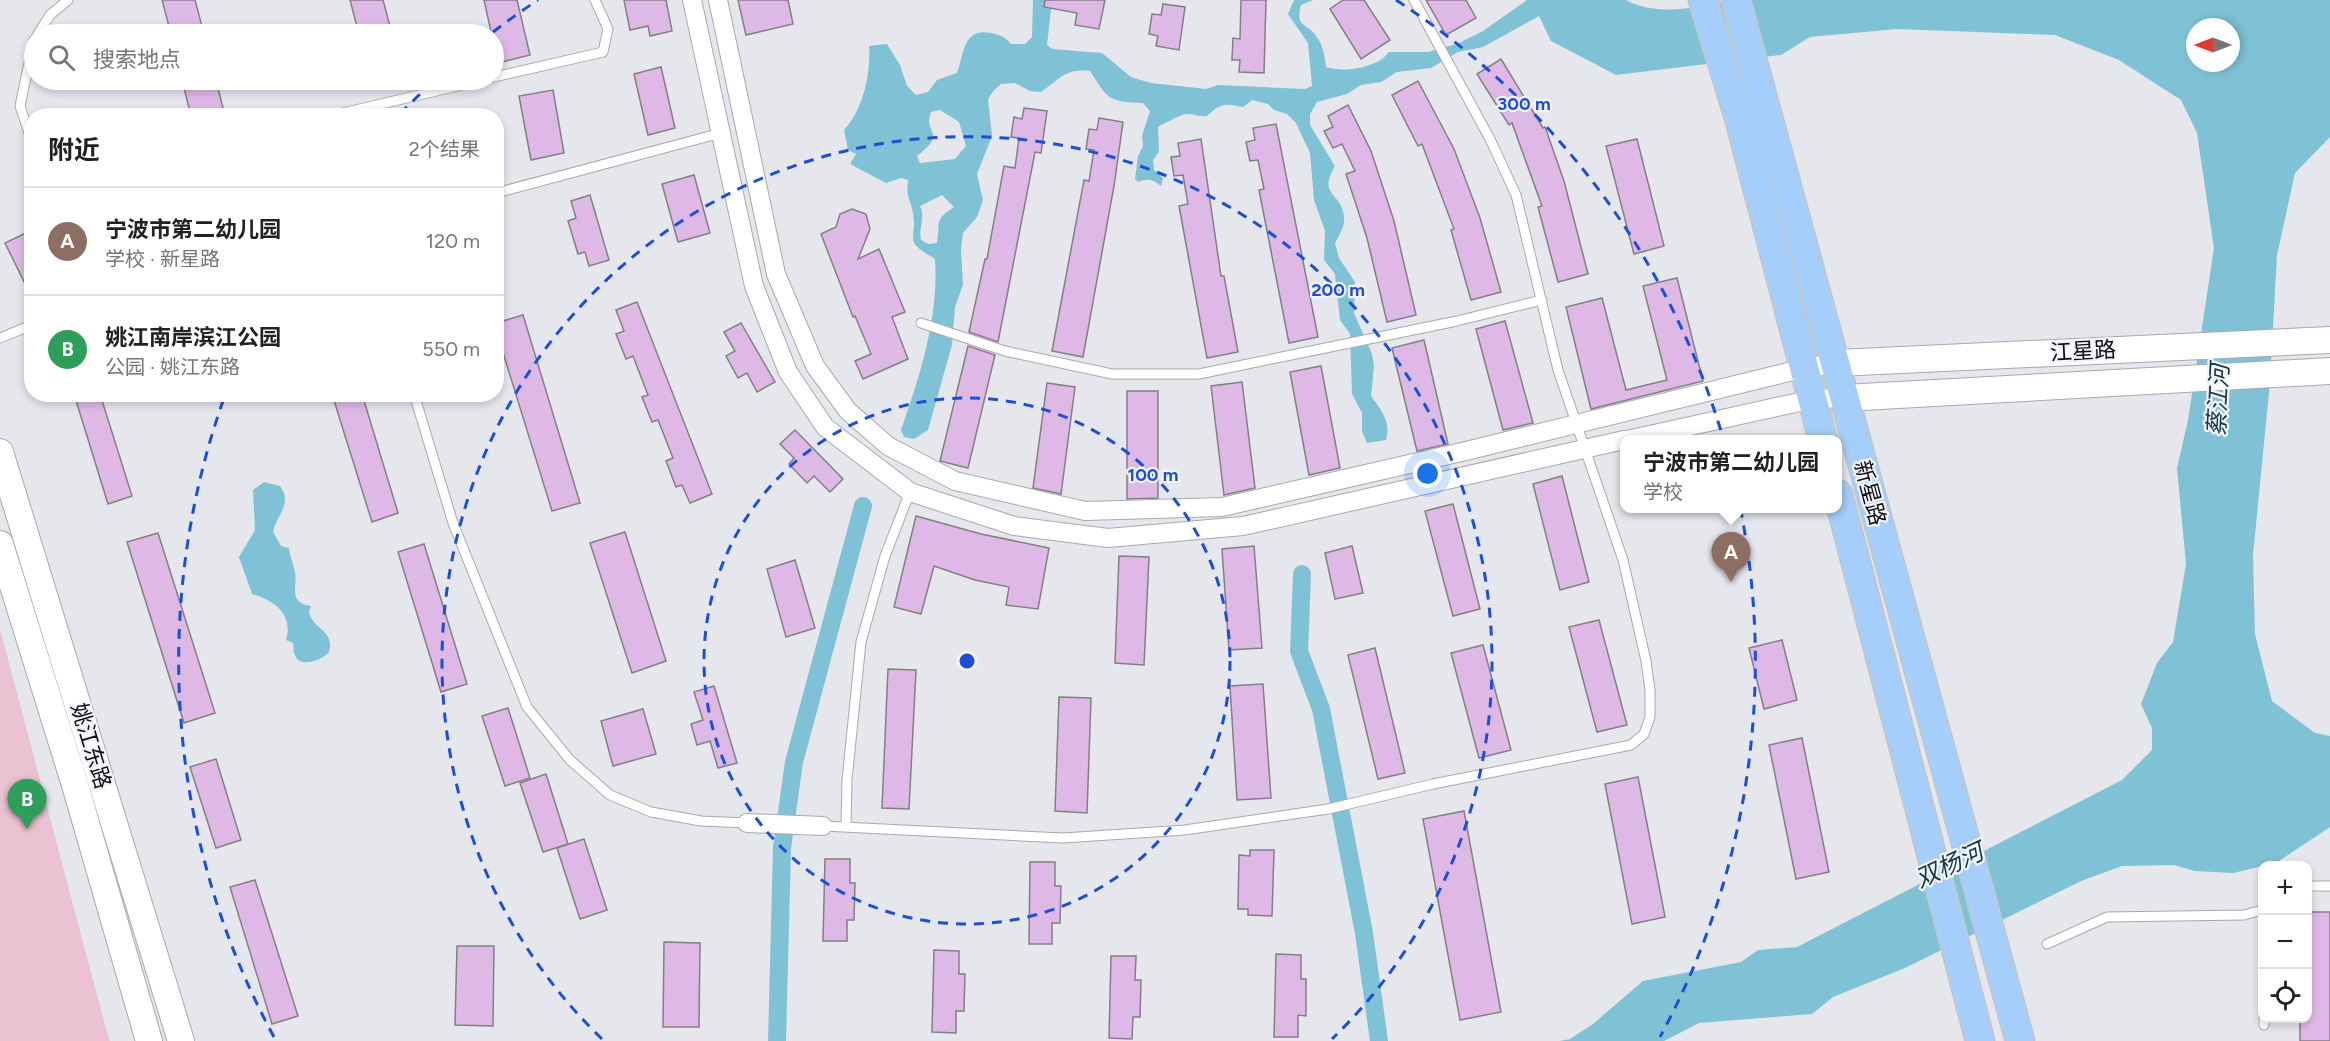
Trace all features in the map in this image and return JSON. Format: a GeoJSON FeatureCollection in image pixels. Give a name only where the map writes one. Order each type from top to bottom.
{"type":"FeatureCollection","features":[{"type":"Feature","properties":{"kind":"main road"},"geometry":{"type":"LineString","coordinates":[[1703,0],[1740,121],[1822,435]]}},
{"type":"Feature","properties":{"kind":"main road","name":"新星路"},"geometry":{"type":"LineString","coordinates":[[1736,0],[1837,363],[1844,398],[2020,1041]]}},
{"type":"Feature","properties":{"kind":"main road","name":"江星路"},"geometry":{"type":"LineString","coordinates":[[1837,363],[2330,340]]}},
{"type":"Feature","properties":{"kind":"main road","name":"江星路"},"geometry":{"type":"LineString","coordinates":[[1844,398],[2330,371]]}},
{"type":"Feature","properties":{"kind":"main road","name":"姚江东路"},"geometry":{"type":"LineString","coordinates":[[0,452],[181,1041]]}},
{"type":"Feature","properties":{"kind":"main road","name":"新星路"},"geometry":{"type":"LineString","coordinates":[[1842,510],[1980,1041]]}},
{"type":"Feature","properties":{"kind":"main road","name":"姚江东路"},"geometry":{"type":"LineString","coordinates":[[0,544],[75,785],[149,1041]]}},
{"type":"Feature","properties":{"kind":"street"},"geometry":{"type":"LineString","coordinates":[[692,0],[754,286],[788,372],[825,427],[910,492],[1014,526],[1108,538],[1243,526],[1620,441]]}},
{"type":"Feature","properties":{"kind":"street"},"geometry":{"type":"LineString","coordinates":[[718,0],[776,274],[815,366],[848,411],[888,446],[955,481],[1085,512],[1222,507],[1805,368],[1837,363]]}},
{"type":"Feature","properties":{"kind":"street"},"geometry":{"type":"LineString","coordinates":[[1648,435],[1813,399],[1844,398]]}},
{"type":"Feature","properties":{"kind":"street"},"geometry":{"type":"LineString","coordinates":[[747,823],[823,826]]}},
{"type":"Feature","properties":{"kind":"lane"},"geometry":{"type":"LineString","coordinates":[[44,24],[50,15],[68,0]]}},
{"type":"Feature","properties":{"kind":"lane"},"geometry":{"type":"LineString","coordinates":[[504,75],[603,52],[608,29],[595,0]]}},
{"type":"Feature","properties":{"kind":"lane"},"geometry":{"type":"LineString","coordinates":[[823,826],[1063,838],[1185,830],[1328,809],[1631,745],[1644,735],[1650,717],[1646,661],[1623,560],[1583,449],[1558,370],[1516,195],[1490,139],[1414,0]]}},
{"type":"Feature","properties":{"kind":"lane"},"geometry":{"type":"LineString","coordinates":[[24,87],[20,106],[24,118]]}},
{"type":"Feature","properties":{"kind":"lane"},"geometry":{"type":"LineString","coordinates":[[364,108],[440,90]]}},
{"type":"Feature","properties":{"kind":"lane"},"geometry":{"type":"LineString","coordinates":[[504,192],[721,133]]}},
{"type":"Feature","properties":{"kind":"lane"},"geometry":{"type":"LineString","coordinates":[[921,323],[1005,351],[1112,374],[1199,374],[1457,321],[1542,300]]}},
{"type":"Feature","properties":{"kind":"lane"},"geometry":{"type":"LineString","coordinates":[[0,338],[24,328]]}},
{"type":"Feature","properties":{"kind":"lane"},"geometry":{"type":"LineString","coordinates":[[416,402],[453,523],[527,707],[570,760],[610,795],[651,812],[701,821],[747,823]]}},
{"type":"Feature","properties":{"kind":"lane"},"geometry":{"type":"LineString","coordinates":[[846,826],[847,780],[861,642],[885,556],[910,492]]}},
{"type":"Feature","properties":{"kind":"lane"},"geometry":{"type":"LineString","coordinates":[[2312,886],[2330,886]]}},
{"type":"Feature","properties":{"kind":"lane"},"geometry":{"type":"LineString","coordinates":[[2047,944],[2107,917],[2244,915],[2258,911]]}},
{"type":"Feature","properties":{"kind":"shaded area"},"geometry":{"type":"Polygon","coordinates":[[[0,629],[106,1029],[110,1041],[0,1041],[0,629]]]}},
{"type":"Feature","properties":{"kind":"water","name":"蔡江河"},"geometry":{"type":"Polygon","coordinates":[[[1033,0],[1052,0],[1047,45],[1052,49],[1102,53],[1131,77],[1151,83],[1206,89],[1218,85],[1305,89],[1312,86],[1308,43],[1288,14],[1294,0],[1313,0],[1301,5],[1299,18],[1302,24],[1318,39],[1326,67],[1351,69],[1377,62],[1389,52],[1428,52],[1457,44],[1483,31],[1527,0],[1626,0],[1652,8],[1680,9],[1736,0],[2330,0],[2330,137],[2295,173],[2277,255],[2270,382],[2253,555],[2255,634],[2272,701],[2315,733],[2330,736],[2330,827],[2279,861],[2258,861],[2258,867],[2233,873],[2195,871],[2174,865],[2122,866],[2081,881],[1905,968],[1833,997],[1812,1014],[1699,1023],[1664,1041],[1560,1041],[1570,1039],[1593,1024],[1643,981],[1741,962],[1758,950],[1797,947],[2122,780],[2152,750],[2152,728],[2141,704],[2157,663],[2173,642],[2186,564],[2177,468],[2188,420],[2214,248],[2197,133],[2181,100],[2119,60],[2055,35],[1897,29],[1810,37],[1781,55],[1616,75],[1551,41],[1539,16],[1483,47],[1458,52],[1431,68],[1397,72],[1381,82],[1361,85],[1347,94],[1317,102],[1310,114],[1310,125],[1335,166],[1330,176],[1329,189],[1339,203],[1344,217],[1343,228],[1335,243],[1339,258],[1355,282],[1354,313],[1372,354],[1374,366],[1371,396],[1382,412],[1387,428],[1386,440],[1367,443],[1362,431],[1362,413],[1352,394],[1350,334],[1340,320],[1335,274],[1324,260],[1325,231],[1314,200],[1310,153],[1296,123],[1287,114],[1274,110],[1268,104],[1252,100],[1243,107],[1220,106],[1207,116],[1184,114],[1158,127],[1159,152],[1153,160],[1154,170],[1163,178],[1161,186],[1150,180],[1138,182],[1135,179],[1138,156],[1143,146],[1142,136],[1150,111],[1143,103],[1122,102],[1110,97],[1090,71],[1069,73],[1041,92],[1030,91],[1015,83],[1001,84],[988,99],[992,136],[977,174],[983,200],[977,217],[963,233],[961,249],[963,285],[955,307],[952,345],[928,430],[914,439],[904,437],[901,430],[915,389],[931,324],[935,259],[914,243],[914,222],[908,195],[908,180],[901,178],[886,183],[850,164],[856,154],[848,150],[844,130],[851,122],[861,102],[869,68],[869,46],[887,44],[900,65],[907,86],[916,95],[928,92],[937,80],[957,73],[963,50],[975,34],[982,32],[997,34],[1011,44],[1025,44],[1032,37],[1033,0]],[[940,110],[931,112],[929,119],[933,137],[917,156],[920,163],[955,159],[966,146],[959,122],[940,110]],[[942,195],[920,206],[922,211],[921,240],[928,244],[937,243],[940,219],[954,207],[942,195]]]}},
{"type":"Feature","properties":{"kind":"water"},"geometry":{"type":"Polygon","coordinates":[[[264,482],[280,486],[284,492],[285,504],[273,532],[281,546],[289,548],[296,577],[296,598],[311,606],[309,612],[311,618],[329,639],[329,652],[311,662],[297,658],[293,643],[286,640],[287,623],[280,610],[267,600],[252,594],[239,557],[255,530],[253,490],[264,482]]]}},
{"type":"Feature","properties":{"kind":"building"},"geometry":{"type":"Polygon","coordinates":[[[162,0],[195,0],[201,24],[168,24],[162,0]]]}},
{"type":"Feature","properties":{"kind":"building"},"geometry":{"type":"Polygon","coordinates":[[[350,0],[383,0],[389,24],[356,24],[350,0]]]}},
{"type":"Feature","properties":{"kind":"building"},"geometry":{"type":"Polygon","coordinates":[[[484,0],[517,0],[530,55],[504,62],[504,24],[489,24],[484,0]]]}},
{"type":"Feature","properties":{"kind":"building"},"geometry":{"type":"Polygon","coordinates":[[[624,0],[666,0],[672,31],[650,36],[648,26],[630,30],[624,0]]]}},
{"type":"Feature","properties":{"kind":"building"},"geometry":{"type":"Polygon","coordinates":[[[738,0],[788,0],[793,24],[746,35],[738,0]]]}},
{"type":"Feature","properties":{"kind":"building"},"geometry":{"type":"Polygon","coordinates":[[[1045,0],[1105,0],[1099,29],[1075,25],[1077,13],[1044,7],[1045,0]]]}},
{"type":"Feature","properties":{"kind":"building"},"geometry":{"type":"Polygon","coordinates":[[[1241,0],[1266,0],[1264,73],[1239,72],[1240,60],[1232,60],[1233,38],[1240,39],[1241,0]]]}},
{"type":"Feature","properties":{"kind":"building"},"geometry":{"type":"Polygon","coordinates":[[[1343,0],[1364,0],[1390,40],[1361,59],[1330,9],[1343,0]]]}},
{"type":"Feature","properties":{"kind":"building"},"geometry":{"type":"Polygon","coordinates":[[[1426,0],[1466,0],[1476,18],[1446,35],[1426,0]]]}},
{"type":"Feature","properties":{"kind":"building"},"geometry":{"type":"Polygon","coordinates":[[[1163,4],[1185,7],[1179,50],[1156,46],[1158,36],[1149,34],[1152,14],[1161,15],[1163,4]]]}},
{"type":"Feature","properties":{"kind":"building"},"geometry":{"type":"Polygon","coordinates":[[[1501,59],[1543,128],[1545,127],[1564,181],[1588,274],[1558,282],[1538,207],[1542,206],[1512,123],[1509,125],[1477,74],[1501,59]]]}},
{"type":"Feature","properties":{"kind":"building"},"geometry":{"type":"Polygon","coordinates":[[[661,67],[675,128],[648,135],[634,74],[661,67]]]}},
{"type":"Feature","properties":{"kind":"building"},"geometry":{"type":"Polygon","coordinates":[[[1418,81],[1454,149],[1480,218],[1501,292],[1471,300],[1451,230],[1454,229],[1422,144],[1418,146],[1392,95],[1418,81]]]}},
{"type":"Feature","properties":{"kind":"building"},"geometry":{"type":"Polygon","coordinates":[[[184,90],[218,90],[223,108],[189,108],[184,90]]]}},
{"type":"Feature","properties":{"kind":"building"},"geometry":{"type":"Polygon","coordinates":[[[553,90],[564,153],[531,160],[519,96],[553,90]]]}},
{"type":"Feature","properties":{"kind":"building"},"geometry":{"type":"Polygon","coordinates":[[[1348,105],[1371,151],[1394,221],[1416,315],[1387,322],[1367,238],[1346,174],[1355,171],[1342,144],[1333,148],[1324,131],[1333,127],[1328,116],[1348,105]]]}},
{"type":"Feature","properties":{"kind":"building"},"geometry":{"type":"Polygon","coordinates":[[[1024,108],[1047,111],[1041,153],[1035,152],[998,342],[969,332],[985,259],[987,259],[1004,166],[1015,168],[1019,138],[1011,137],[1014,117],[1022,119],[1024,108]]]}},
{"type":"Feature","properties":{"kind":"building"},"geometry":{"type":"Polygon","coordinates":[[[1099,118],[1123,122],[1114,186],[1083,357],[1052,351],[1084,180],[1089,181],[1094,150],[1086,149],[1089,129],[1097,130],[1099,118]]]}},
{"type":"Feature","properties":{"kind":"building"},"geometry":{"type":"Polygon","coordinates":[[[1276,124],[1318,337],[1289,343],[1259,190],[1264,189],[1258,160],[1250,161],[1246,142],[1255,140],[1253,128],[1276,124]]]}},
{"type":"Feature","properties":{"kind":"building"},"geometry":{"type":"Polygon","coordinates":[[[1201,139],[1221,276],[1224,276],[1238,352],[1207,358],[1179,206],[1188,204],[1183,175],[1174,176],[1171,157],[1180,156],[1178,143],[1201,139]]]}},
{"type":"Feature","properties":{"kind":"building"},"geometry":{"type":"Polygon","coordinates":[[[1637,139],[1664,246],[1634,254],[1606,146],[1637,139]]]}},
{"type":"Feature","properties":{"kind":"building"},"geometry":{"type":"Polygon","coordinates":[[[694,175],[710,233],[678,242],[662,184],[694,175]]]}},
{"type":"Feature","properties":{"kind":"building"},"geometry":{"type":"Polygon","coordinates":[[[590,195],[609,260],[589,266],[585,252],[578,254],[568,221],[576,218],[571,201],[590,195]]]}},
{"type":"Feature","properties":{"kind":"building"},"geometry":{"type":"Polygon","coordinates":[[[852,209],[866,214],[870,229],[858,259],[879,249],[905,312],[892,317],[908,359],[863,379],[855,361],[871,354],[855,316],[853,317],[821,234],[836,227],[840,214],[852,209]]]}},
{"type":"Feature","properties":{"kind":"building"},"geometry":{"type":"Polygon","coordinates":[[[24,234],[24,282],[5,243],[24,234]]]}},
{"type":"Feature","properties":{"kind":"building"},"geometry":{"type":"Polygon","coordinates":[[[1677,278],[1703,381],[1591,409],[1566,307],[1602,298],[1626,390],[1667,380],[1643,286],[1677,278]]]}},
{"type":"Feature","properties":{"kind":"building"},"geometry":{"type":"Polygon","coordinates":[[[637,302],[712,494],[690,503],[682,485],[676,487],[666,461],[673,458],[658,420],[652,422],[642,397],[648,395],[633,356],[626,359],[616,334],[624,331],[616,310],[637,302]]]}},
{"type":"Feature","properties":{"kind":"building"},"geometry":{"type":"Polygon","coordinates":[[[523,315],[580,503],[552,511],[504,356],[504,321],[523,315]]]}},
{"type":"Feature","properties":{"kind":"building"},"geometry":{"type":"Polygon","coordinates":[[[1505,321],[1533,423],[1503,430],[1476,329],[1505,321]]]}},
{"type":"Feature","properties":{"kind":"building"},"geometry":{"type":"Polygon","coordinates":[[[741,323],[775,382],[757,392],[747,373],[738,378],[726,356],[735,351],[724,332],[741,323]]]}},
{"type":"Feature","properties":{"kind":"building"},"geometry":{"type":"Polygon","coordinates":[[[1424,340],[1448,444],[1417,451],[1392,348],[1424,340]]]}},
{"type":"Feature","properties":{"kind":"building"},"geometry":{"type":"Polygon","coordinates":[[[968,346],[995,355],[968,468],[940,461],[968,346]]]}},
{"type":"Feature","properties":{"kind":"building"},"geometry":{"type":"Polygon","coordinates":[[[1321,366],[1340,468],[1309,475],[1290,372],[1321,366]]]}},
{"type":"Feature","properties":{"kind":"building"},"geometry":{"type":"Polygon","coordinates":[[[1242,382],[1255,488],[1224,495],[1211,386],[1242,382]]]}},
{"type":"Feature","properties":{"kind":"building"},"geometry":{"type":"Polygon","coordinates":[[[1047,383],[1075,387],[1061,494],[1033,488],[1047,383]]]}},
{"type":"Feature","properties":{"kind":"building"},"geometry":{"type":"Polygon","coordinates":[[[1127,391],[1158,391],[1158,498],[1127,499],[1127,391]]]}},
{"type":"Feature","properties":{"kind":"building"},"geometry":{"type":"Polygon","coordinates":[[[76,402],[103,402],[132,496],[108,504],[76,402]]]}},
{"type":"Feature","properties":{"kind":"building"},"geometry":{"type":"Polygon","coordinates":[[[334,402],[364,402],[398,513],[372,522],[334,402]]]}},
{"type":"Feature","properties":{"kind":"building"},"geometry":{"type":"Polygon","coordinates":[[[795,430],[843,479],[830,492],[814,476],[807,483],[789,464],[794,458],[780,444],[795,430]]]}},
{"type":"Feature","properties":{"kind":"building"},"geometry":{"type":"Polygon","coordinates":[[[1562,476],[1589,582],[1560,590],[1533,484],[1562,476]]]}},
{"type":"Feature","properties":{"kind":"building"},"geometry":{"type":"Polygon","coordinates":[[[1453,504],[1480,609],[1453,616],[1425,511],[1453,504]]]}},
{"type":"Feature","properties":{"kind":"building"},"geometry":{"type":"Polygon","coordinates":[[[916,516],[981,534],[1049,548],[1038,609],[1006,605],[1009,587],[975,580],[934,566],[921,614],[894,607],[916,516]]]}},
{"type":"Feature","properties":{"kind":"building"},"geometry":{"type":"Polygon","coordinates":[[[625,532],[666,661],[632,673],[590,543],[625,532]]]}},
{"type":"Feature","properties":{"kind":"building"},"geometry":{"type":"Polygon","coordinates":[[[158,533],[215,713],[184,723],[127,542],[158,533]]]}},
{"type":"Feature","properties":{"kind":"building"},"geometry":{"type":"Polygon","coordinates":[[[424,544],[467,684],[441,692],[398,552],[424,544]]]}},
{"type":"Feature","properties":{"kind":"building"},"geometry":{"type":"Polygon","coordinates":[[[1254,546],[1262,648],[1229,650],[1222,549],[1254,546]]]}},
{"type":"Feature","properties":{"kind":"building"},"geometry":{"type":"Polygon","coordinates":[[[1352,546],[1363,593],[1335,599],[1325,553],[1352,546]]]}},
{"type":"Feature","properties":{"kind":"building"},"geometry":{"type":"Polygon","coordinates":[[[1119,556],[1149,557],[1144,665],[1115,663],[1119,556]]]}},
{"type":"Feature","properties":{"kind":"building"},"geometry":{"type":"Polygon","coordinates":[[[795,560],[815,628],[786,637],[767,569],[795,560]]]}},
{"type":"Feature","properties":{"kind":"building"},"geometry":{"type":"Polygon","coordinates":[[[1599,620],[1627,725],[1597,732],[1569,627],[1599,620]]]}},
{"type":"Feature","properties":{"kind":"building"},"geometry":{"type":"Polygon","coordinates":[[[1782,640],[1797,700],[1764,709],[1749,648],[1782,640]]]}},
{"type":"Feature","properties":{"kind":"building"},"geometry":{"type":"Polygon","coordinates":[[[1483,645],[1511,750],[1479,758],[1451,653],[1483,645]]]}},
{"type":"Feature","properties":{"kind":"building"},"geometry":{"type":"Polygon","coordinates":[[[1375,648],[1405,773],[1378,779],[1348,655],[1375,648]]]}},
{"type":"Feature","properties":{"kind":"building"},"geometry":{"type":"Polygon","coordinates":[[[888,669],[916,670],[909,809],[882,808],[888,669]]]}},
{"type":"Feature","properties":{"kind":"building"},"geometry":{"type":"Polygon","coordinates":[[[1263,684],[1271,798],[1237,800],[1230,686],[1263,684]]]}},
{"type":"Feature","properties":{"kind":"building"},"geometry":{"type":"Polygon","coordinates":[[[714,686],[737,763],[718,768],[710,741],[697,745],[691,724],[703,720],[694,692],[714,686]]]}},
{"type":"Feature","properties":{"kind":"building"},"geometry":{"type":"Polygon","coordinates":[[[1059,697],[1091,698],[1087,813],[1055,811],[1059,697]]]}},
{"type":"Feature","properties":{"kind":"building"},"geometry":{"type":"Polygon","coordinates":[[[508,708],[530,778],[505,786],[482,716],[508,708]]]}},
{"type":"Feature","properties":{"kind":"building"},"geometry":{"type":"Polygon","coordinates":[[[643,709],[656,754],[613,766],[601,721],[643,709]]]}},
{"type":"Feature","properties":{"kind":"building"},"geometry":{"type":"Polygon","coordinates":[[[1802,738],[1829,872],[1796,879],[1769,745],[1802,738]]]}},
{"type":"Feature","properties":{"kind":"building"},"geometry":{"type":"Polygon","coordinates":[[[216,759],[241,840],[216,848],[190,767],[216,759]]]}},
{"type":"Feature","properties":{"kind":"building"},"geometry":{"type":"Polygon","coordinates":[[[546,774],[568,844],[543,852],[520,783],[546,774]]]}},
{"type":"Feature","properties":{"kind":"building"},"geometry":{"type":"Polygon","coordinates":[[[1638,777],[1665,917],[1632,924],[1605,784],[1638,777]]]}},
{"type":"Feature","properties":{"kind":"building"},"geometry":{"type":"Polygon","coordinates":[[[1464,811],[1501,1012],[1460,1020],[1423,819],[1464,811]]]}},
{"type":"Feature","properties":{"kind":"building"},"geometry":{"type":"Polygon","coordinates":[[[584,839],[607,910],[580,919],[557,848],[584,839]]]}},
{"type":"Feature","properties":{"kind":"building"},"geometry":{"type":"Polygon","coordinates":[[[1250,850],[1274,850],[1272,916],[1248,915],[1248,909],[1238,909],[1239,855],[1250,856],[1250,850]]]}},
{"type":"Feature","properties":{"kind":"building"},"geometry":{"type":"Polygon","coordinates":[[[825,859],[850,859],[850,883],[855,883],[854,920],[847,920],[847,941],[823,941],[825,859]]]}},
{"type":"Feature","properties":{"kind":"building"},"geometry":{"type":"Polygon","coordinates":[[[1030,862],[1055,862],[1055,886],[1061,886],[1060,923],[1052,923],[1052,944],[1029,944],[1030,862]]]}},
{"type":"Feature","properties":{"kind":"building"},"geometry":{"type":"Polygon","coordinates":[[[255,880],[298,1016],[272,1024],[230,887],[255,880]]]}},
{"type":"Feature","properties":{"kind":"building"},"geometry":{"type":"Polygon","coordinates":[[[2312,912],[2330,912],[2330,1041],[2300,1041],[2300,1023],[2312,1023],[2312,912]]]}},
{"type":"Feature","properties":{"kind":"building"},"geometry":{"type":"Polygon","coordinates":[[[664,942],[700,943],[699,1027],[663,1027],[664,942]]]}},
{"type":"Feature","properties":{"kind":"building"},"geometry":{"type":"Polygon","coordinates":[[[457,946],[494,946],[493,1026],[455,1025],[457,946]]]}},
{"type":"Feature","properties":{"kind":"building"},"geometry":{"type":"Polygon","coordinates":[[[934,950],[959,951],[959,974],[965,974],[964,1011],[956,1011],[956,1033],[932,1032],[934,950]]]}},
{"type":"Feature","properties":{"kind":"building"},"geometry":{"type":"Polygon","coordinates":[[[1276,954],[1301,955],[1301,979],[1306,979],[1306,1016],[1298,1015],[1298,1037],[1274,1037],[1276,954]]]}},
{"type":"Feature","properties":{"kind":"building"},"geometry":{"type":"Polygon","coordinates":[[[1111,956],[1136,956],[1135,980],[1141,980],[1140,1017],[1133,1017],[1132,1039],[1109,1038],[1111,956]]]}},
{"type":"Feature","properties":{"kind":"waterway"},"geometry":{"type":"LineString","coordinates":[[777,1041],[782,848],[794,762],[863,506]]}},
{"type":"Feature","properties":{"kind":"waterway"},"geometry":{"type":"LineString","coordinates":[[1302,574],[1299,651],[1321,709],[1364,933],[1379,1041]]}},
{"type":"Feature","properties":{"kind":"place","name":"宁波市第二幼儿园"},"geometry":{"type":"Point","coordinates":[1731,582]}},
{"type":"Feature","properties":{"kind":"place","name":"姚江南岸滨江公园"},"geometry":{"type":"Point","coordinates":[27,829]}},
{"type":"Feature","properties":{"kind":"water label","name":"双杨河"},"geometry":{"type":"Point","coordinates":[1949,865]}}]}
